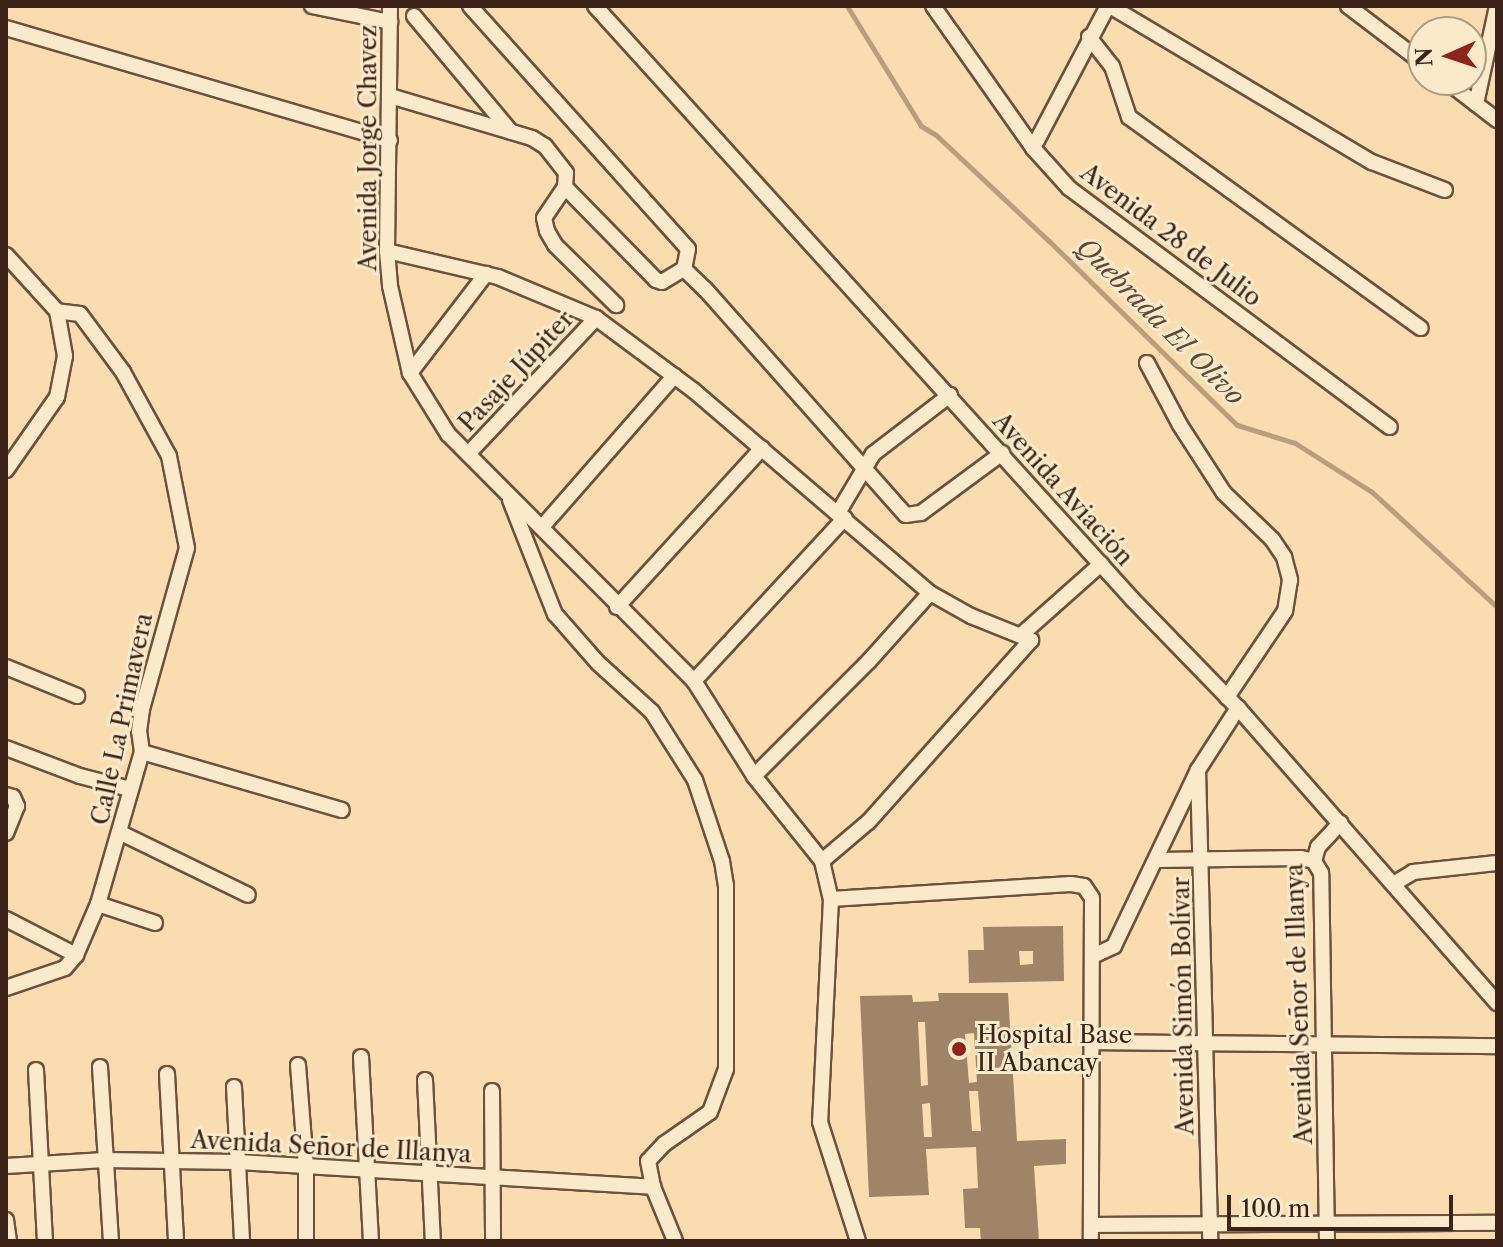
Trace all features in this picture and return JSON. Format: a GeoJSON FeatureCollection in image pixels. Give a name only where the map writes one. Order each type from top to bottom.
{"type":"FeatureCollection","features":[{"type":"Feature","properties":{"kind":"street"},"geometry":{"type":"LineString","coordinates":[[312,6],[390,22]]}},
{"type":"Feature","properties":{"kind":"street","name":"Avenida Jorge Chavez"},"geometry":{"type":"LineString","coordinates":[[390,6],[387,251],[393,300],[410,373],[435,419],[617,607],[694,681],[754,776],[822,861]]}},
{"type":"Feature","properties":{"kind":"street"},"geometry":{"type":"LineString","coordinates":[[470,6],[688,249],[684,269]]}},
{"type":"Feature","properties":{"kind":"street","name":"Avenida Aviación"},"geometry":{"type":"LineString","coordinates":[[595,6],[1395,883],[1497,1003]]}},
{"type":"Feature","properties":{"kind":"street","name":"Avenida 28 de Julio"},"geometry":{"type":"LineString","coordinates":[[933,6],[976,62],[1033,148],[1069,188],[1390,427]]}},
{"type":"Feature","properties":{"kind":"street"},"geometry":{"type":"LineString","coordinates":[[1033,148],[1089,37],[1109,6],[1372,162],[1445,190]]}},
{"type":"Feature","properties":{"kind":"street"},"geometry":{"type":"LineString","coordinates":[[1348,6],[1407,51]]}},
{"type":"Feature","properties":{"kind":"street"},"geometry":{"type":"LineString","coordinates":[[1476,104],[1497,6]]}},
{"type":"Feature","properties":{"kind":"street"},"geometry":{"type":"LineString","coordinates":[[414,16],[511,132]]}},
{"type":"Feature","properties":{"kind":"street"},"geometry":{"type":"LineString","coordinates":[[6,28],[390,140]]}},
{"type":"Feature","properties":{"kind":"street"},"geometry":{"type":"LineString","coordinates":[[1089,37],[1112,66],[1129,117],[1421,328]]}},
{"type":"Feature","properties":{"kind":"street"},"geometry":{"type":"LineString","coordinates":[[390,96],[532,138],[559,160],[566,173],[565,187],[544,218],[547,231],[555,245],[616,305]]}},
{"type":"Feature","properties":{"kind":"street"},"geometry":{"type":"LineString","coordinates":[[1466,96],[1497,120]]}},
{"type":"Feature","properties":{"kind":"street"},"geometry":{"type":"LineString","coordinates":[[565,187],[657,281],[684,269]]}},
{"type":"Feature","properties":{"kind":"street"},"geometry":{"type":"LineString","coordinates":[[387,251],[486,274],[596,318],[674,376],[762,448],[930,593],[971,616],[1031,640],[868,822],[822,861],[831,899],[820,1122],[858,1241]]}},
{"type":"Feature","properties":{"kind":"street"},"geometry":{"type":"LineString","coordinates":[[6,255],[57,311],[65,356],[57,397],[6,470]]}},
{"type":"Feature","properties":{"kind":"street"},"geometry":{"type":"LineString","coordinates":[[684,269],[906,515],[916,516],[1002,453]]}},
{"type":"Feature","properties":{"kind":"street"},"geometry":{"type":"LineString","coordinates":[[410,373],[486,274]]}},
{"type":"Feature","properties":{"kind":"street","name":"Calle La Primavera"},"geometry":{"type":"LineString","coordinates":[[57,311],[80,314],[123,372],[169,456],[187,548],[142,709],[139,731],[142,752],[121,833],[98,904],[76,955]]}},
{"type":"Feature","properties":{"kind":"street","name":"Pasaje Júpiter"},"geometry":{"type":"LineString","coordinates":[[468,454],[596,318]]}},
{"type":"Feature","properties":{"kind":"street"},"geometry":{"type":"LineString","coordinates":[[1093,956],[1114,946],[1232,703],[1285,611],[1290,580],[1284,557],[1272,539],[1224,493],[1180,425],[1147,363]]}},
{"type":"Feature","properties":{"kind":"street"},"geometry":{"type":"LineString","coordinates":[[542,527],[674,376]]}},
{"type":"Feature","properties":{"kind":"street"},"geometry":{"type":"LineString","coordinates":[[694,681],[842,516],[873,454],[950,395]]}},
{"type":"Feature","properties":{"kind":"street"},"geometry":{"type":"LineString","coordinates":[[617,607],[762,448]]}},
{"type":"Feature","properties":{"kind":"street"},"geometry":{"type":"LineString","coordinates":[[507,492],[555,614],[598,663],[652,712],[695,780],[722,861],[726,885],[726,1069],[710,1112],[664,1144],[648,1161],[653,1187],[675,1241]]}},
{"type":"Feature","properties":{"kind":"street"},"geometry":{"type":"LineString","coordinates":[[1021,635],[1101,564]]}},
{"type":"Feature","properties":{"kind":"street"},"geometry":{"type":"LineString","coordinates":[[754,776],[869,661],[930,593]]}},
{"type":"Feature","properties":{"kind":"street"},"geometry":{"type":"LineString","coordinates":[[6,667],[77,696]]}},
{"type":"Feature","properties":{"kind":"street"},"geometry":{"type":"LineString","coordinates":[[6,748],[80,776],[130,789]]}},
{"type":"Feature","properties":{"kind":"street"},"geometry":{"type":"LineString","coordinates":[[142,752],[342,810]]}},
{"type":"Feature","properties":{"kind":"street","name":"Avenida Simón Bolívar"},"geometry":{"type":"LineString","coordinates":[[1198,770],[1210,1241]]}},
{"type":"Feature","properties":{"kind":"street"},"geometry":{"type":"LineString","coordinates":[[6,833],[11,798]]}},
{"type":"Feature","properties":{"kind":"street","name":"Avenida Señor de Illanya"},"geometry":{"type":"LineString","coordinates":[[1327,1241],[1321,873],[1314,861],[1318,847],[1340,823]]}},
{"type":"Feature","properties":{"kind":"street"},"geometry":{"type":"LineString","coordinates":[[121,833],[248,895]]}},
{"type":"Feature","properties":{"kind":"street"},"geometry":{"type":"LineString","coordinates":[[1156,860],[1301,858],[1314,861]]}},
{"type":"Feature","properties":{"kind":"street"},"geometry":{"type":"LineString","coordinates":[[1395,883],[1413,872],[1497,863]]}},
{"type":"Feature","properties":{"kind":"street"},"geometry":{"type":"LineString","coordinates":[[831,899],[1071,884],[1084,886],[1092,898],[1091,1241]]}},
{"type":"Feature","properties":{"kind":"street"},"geometry":{"type":"LineString","coordinates":[[98,904],[155,923]]}},
{"type":"Feature","properties":{"kind":"street"},"geometry":{"type":"LineString","coordinates":[[6,919],[76,955],[55,975],[6,988]]}},
{"type":"Feature","properties":{"kind":"street"},"geometry":{"type":"LineString","coordinates":[[1092,1042],[1206,1046],[1497,1046]]}},
{"type":"Feature","properties":{"kind":"street"},"geometry":{"type":"LineString","coordinates":[[361,1057],[371,1241]]}},
{"type":"Feature","properties":{"kind":"street"},"geometry":{"type":"LineString","coordinates":[[298,1065],[306,1166],[306,1241]]}},
{"type":"Feature","properties":{"kind":"street"},"geometry":{"type":"LineString","coordinates":[[100,1067],[111,1241]]}},
{"type":"Feature","properties":{"kind":"street"},"geometry":{"type":"LineString","coordinates":[[36,1070],[45,1241]]}},
{"type":"Feature","properties":{"kind":"street"},"geometry":{"type":"LineString","coordinates":[[167,1074],[176,1241]]}},
{"type":"Feature","properties":{"kind":"street"},"geometry":{"type":"LineString","coordinates":[[425,1080],[433,1241]]}},
{"type":"Feature","properties":{"kind":"street"},"geometry":{"type":"LineString","coordinates":[[234,1087],[242,1241]]}},
{"type":"Feature","properties":{"kind":"street"},"geometry":{"type":"LineString","coordinates":[[492,1091],[493,1241]]}},
{"type":"Feature","properties":{"kind":"street","name":"Avenida Señor de Illanya"},"geometry":{"type":"LineString","coordinates":[[6,1166],[105,1160],[237,1162],[653,1187]]}},
{"type":"Feature","properties":{"kind":"street"},"geometry":{"type":"LineString","coordinates":[[6,1220],[9,1241]]}},
{"type":"Feature","properties":{"kind":"street"},"geometry":{"type":"LineString","coordinates":[[1091,1225],[1497,1223]]}},
{"type":"Feature","properties":{"kind":"building"},"geometry":{"type":"Polygon","coordinates":[[[1063,926],[1064,981],[969,983],[968,950],[984,950],[983,927],[1063,926]],[[1019,951],[1020,965],[1033,964],[1033,951],[1019,951]]]}},
{"type":"Feature","properties":{"kind":"building"},"geometry":{"type":"Polygon","coordinates":[[[938,993],[1008,993],[1017,1141],[1066,1139],[1066,1164],[1034,1166],[1039,1241],[981,1241],[980,1228],[965,1228],[963,1189],[978,1188],[976,1147],[926,1149],[929,1195],[869,1197],[860,996],[912,995],[913,1002],[939,1001],[938,993]],[[918,1022],[921,1086],[928,1085],[925,1022],[918,1022]],[[974,1033],[965,1034],[969,1083],[977,1082],[974,1033]],[[969,1091],[972,1131],[981,1131],[978,1091],[969,1091]],[[930,1103],[922,1104],[924,1137],[932,1137],[930,1103]]]}},
{"type":"Feature","properties":{"kind":"waterway","name":"Quebrada El Olivo"},"geometry":{"type":"LineString","coordinates":[[847,6],[921,126],[936,135],[1049,241],[1237,425],[1295,443],[1372,492],[1497,607]]}},
{"type":"Feature","properties":{"kind":"place","name":"Hospital Base II Abancay"},"geometry":{"type":"Point","coordinates":[959,1049]}}]}
